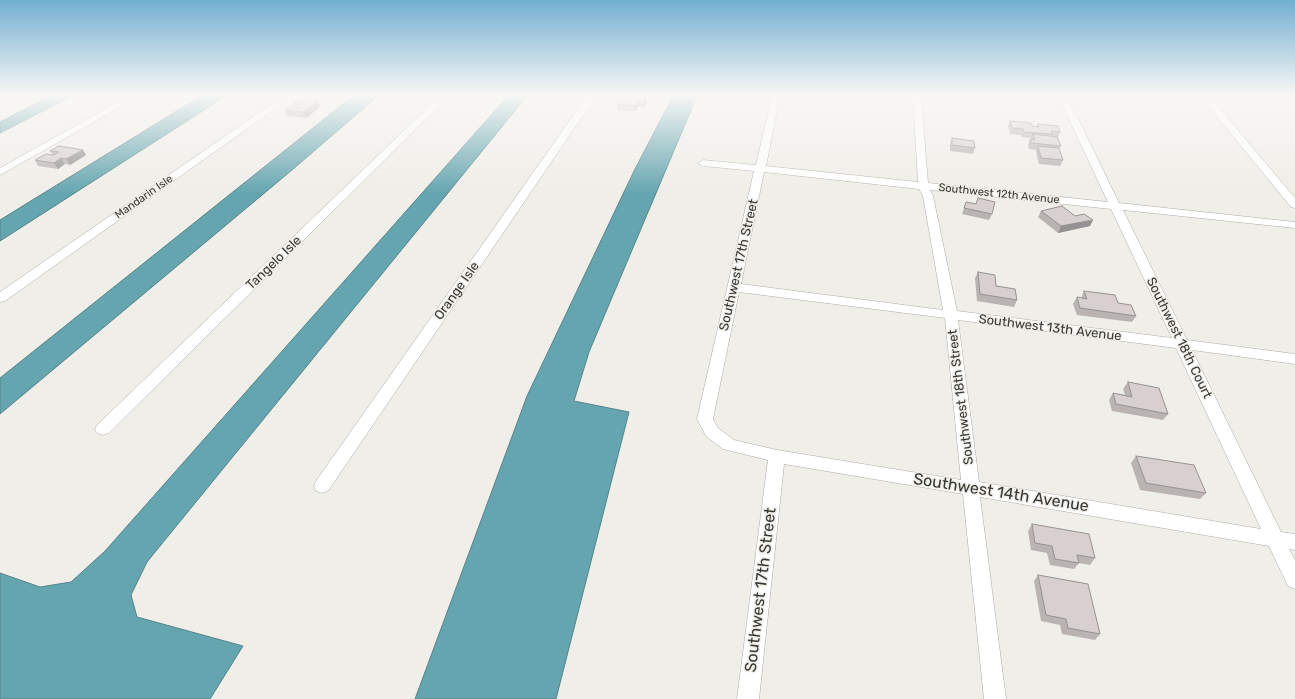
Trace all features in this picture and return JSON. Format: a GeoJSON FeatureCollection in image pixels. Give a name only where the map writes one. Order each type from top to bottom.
{"type":"FeatureCollection","features":[{"type":"Feature","properties":{"kind":"street"},"geometry":{"type":"LineString","coordinates":[[0,172],[78,129]]}},
{"type":"Feature","properties":{"kind":"street","name":"Mandarin Isle"},"geometry":{"type":"LineString","coordinates":[[0,298],[242,129]]}},
{"type":"Feature","properties":{"kind":"street","name":"Tangelo Isle"},"geometry":{"type":"LineString","coordinates":[[102,429],[411,129]]}},
{"type":"Feature","properties":{"kind":"street","name":"Orange Isle"},"geometry":{"type":"LineString","coordinates":[[322,486],[569,129]]}},
{"type":"Feature","properties":{"kind":"street","name":"Southwest 17th Street"},"geometry":{"type":"LineString","coordinates":[[712,432],[705,419],[769,129]]}},
{"type":"Feature","properties":{"kind":"street","name":"Southwest 18th Street"},"geometry":{"type":"LineString","coordinates":[[919,129],[923,186],[928,196],[951,315],[995,699]]}},
{"type":"Feature","properties":{"kind":"street","name":"Southwest 18th Court"},"geometry":{"type":"LineString","coordinates":[[1077,129],[1295,580]]}},
{"type":"Feature","properties":{"kind":"street"},"geometry":{"type":"LineString","coordinates":[[1231,129],[1295,206]]}},
{"type":"Feature","properties":{"kind":"street","name":"Southwest 12th Avenue"},"geometry":{"type":"LineString","coordinates":[[703,163],[1295,225]]}},
{"type":"Feature","properties":{"kind":"street","name":"Southwest 13th Avenue"},"geometry":{"type":"LineString","coordinates":[[734,287],[1295,359]]}},
{"type":"Feature","properties":{"kind":"street","name":"Southwest 14th Avenue"},"geometry":{"type":"LineString","coordinates":[[712,432],[729,445],[777,456],[1295,542]]}},
{"type":"Feature","properties":{"kind":"street","name":"Southwest 17th Street"},"geometry":{"type":"LineString","coordinates":[[748,699],[777,456]]}},
{"type":"Feature","properties":{"kind":"water"},"geometry":{"type":"Polygon","coordinates":[[[0,129],[9,129],[0,133],[0,129]]]}},
{"type":"Feature","properties":{"kind":"water"},"geometry":{"type":"Polygon","coordinates":[[[148,129],[175,129],[0,241],[0,220],[148,129]]]}},
{"type":"Feature","properties":{"kind":"water"},"geometry":{"type":"Polygon","coordinates":[[[312,129],[340,129],[0,414],[0,378],[312,129]]]}},
{"type":"Feature","properties":{"kind":"water"},"geometry":{"type":"Polygon","coordinates":[[[479,129],[500,129],[147,562],[131,595],[137,617],[243,646],[210,699],[0,699],[0,573],[40,587],[71,582],[105,551],[479,129]]]}},
{"type":"Feature","properties":{"kind":"water"},"geometry":{"type":"Polygon","coordinates":[[[656,129],[683,129],[589,352],[574,401],[629,412],[556,699],[415,699],[527,396],[634,171],[656,129]]]}},
{"type":"Feature","properties":{"kind":"building"},"geometry":{"type":"Polygon","coordinates":[[[1019,129],[1059,129],[1060,132],[1051,131],[1052,134],[1024,132],[1023,129],[1019,129]]]}},
{"type":"Feature","properties":{"kind":"building"},"geometry":{"type":"Polygon","coordinates":[[[1033,134],[1057,137],[1061,146],[1031,143],[1030,139],[1035,140],[1033,134]]]}},
{"type":"Feature","properties":{"kind":"building"},"geometry":{"type":"Polygon","coordinates":[[[952,138],[974,141],[975,148],[952,145],[952,138]]]}},
{"type":"Feature","properties":{"kind":"building"},"geometry":{"type":"Polygon","coordinates":[[[59,146],[83,150],[66,159],[61,158],[54,163],[35,160],[46,154],[53,155],[59,152],[50,151],[59,146]]]}},
{"type":"Feature","properties":{"kind":"building"},"geometry":{"type":"Polygon","coordinates":[[[1038,146],[1059,148],[1063,160],[1041,158],[1038,146]]]}},
{"type":"Feature","properties":{"kind":"building"},"geometry":{"type":"Polygon","coordinates":[[[978,198],[995,202],[992,214],[964,208],[966,202],[976,204],[978,198]]]}},
{"type":"Feature","properties":{"kind":"building"},"geometry":{"type":"Polygon","coordinates":[[[1062,206],[1075,216],[1084,214],[1093,220],[1061,226],[1041,211],[1062,206]]]}},
{"type":"Feature","properties":{"kind":"building"},"geometry":{"type":"Polygon","coordinates":[[[978,272],[995,275],[996,286],[1015,289],[1017,300],[980,294],[978,272]]]}},
{"type":"Feature","properties":{"kind":"building"},"geometry":{"type":"Polygon","coordinates":[[[1084,291],[1115,295],[1118,303],[1131,305],[1136,316],[1080,308],[1077,297],[1087,299],[1084,291]]]}},
{"type":"Feature","properties":{"kind":"building"},"geometry":{"type":"Polygon","coordinates":[[[1128,382],[1159,388],[1168,414],[1116,404],[1113,393],[1132,397],[1128,382]]]}},
{"type":"Feature","properties":{"kind":"building"},"geometry":{"type":"Polygon","coordinates":[[[1136,456],[1194,465],[1206,493],[1146,483],[1136,456]]]}},
{"type":"Feature","properties":{"kind":"building"},"geometry":{"type":"Polygon","coordinates":[[[1032,524],[1089,534],[1095,558],[1077,555],[1079,563],[1055,559],[1052,546],[1035,543],[1032,524]]]}},
{"type":"Feature","properties":{"kind":"building"},"geometry":{"type":"Polygon","coordinates":[[[1038,575],[1088,584],[1100,634],[1068,628],[1066,619],[1046,615],[1038,575]]]}}]}
